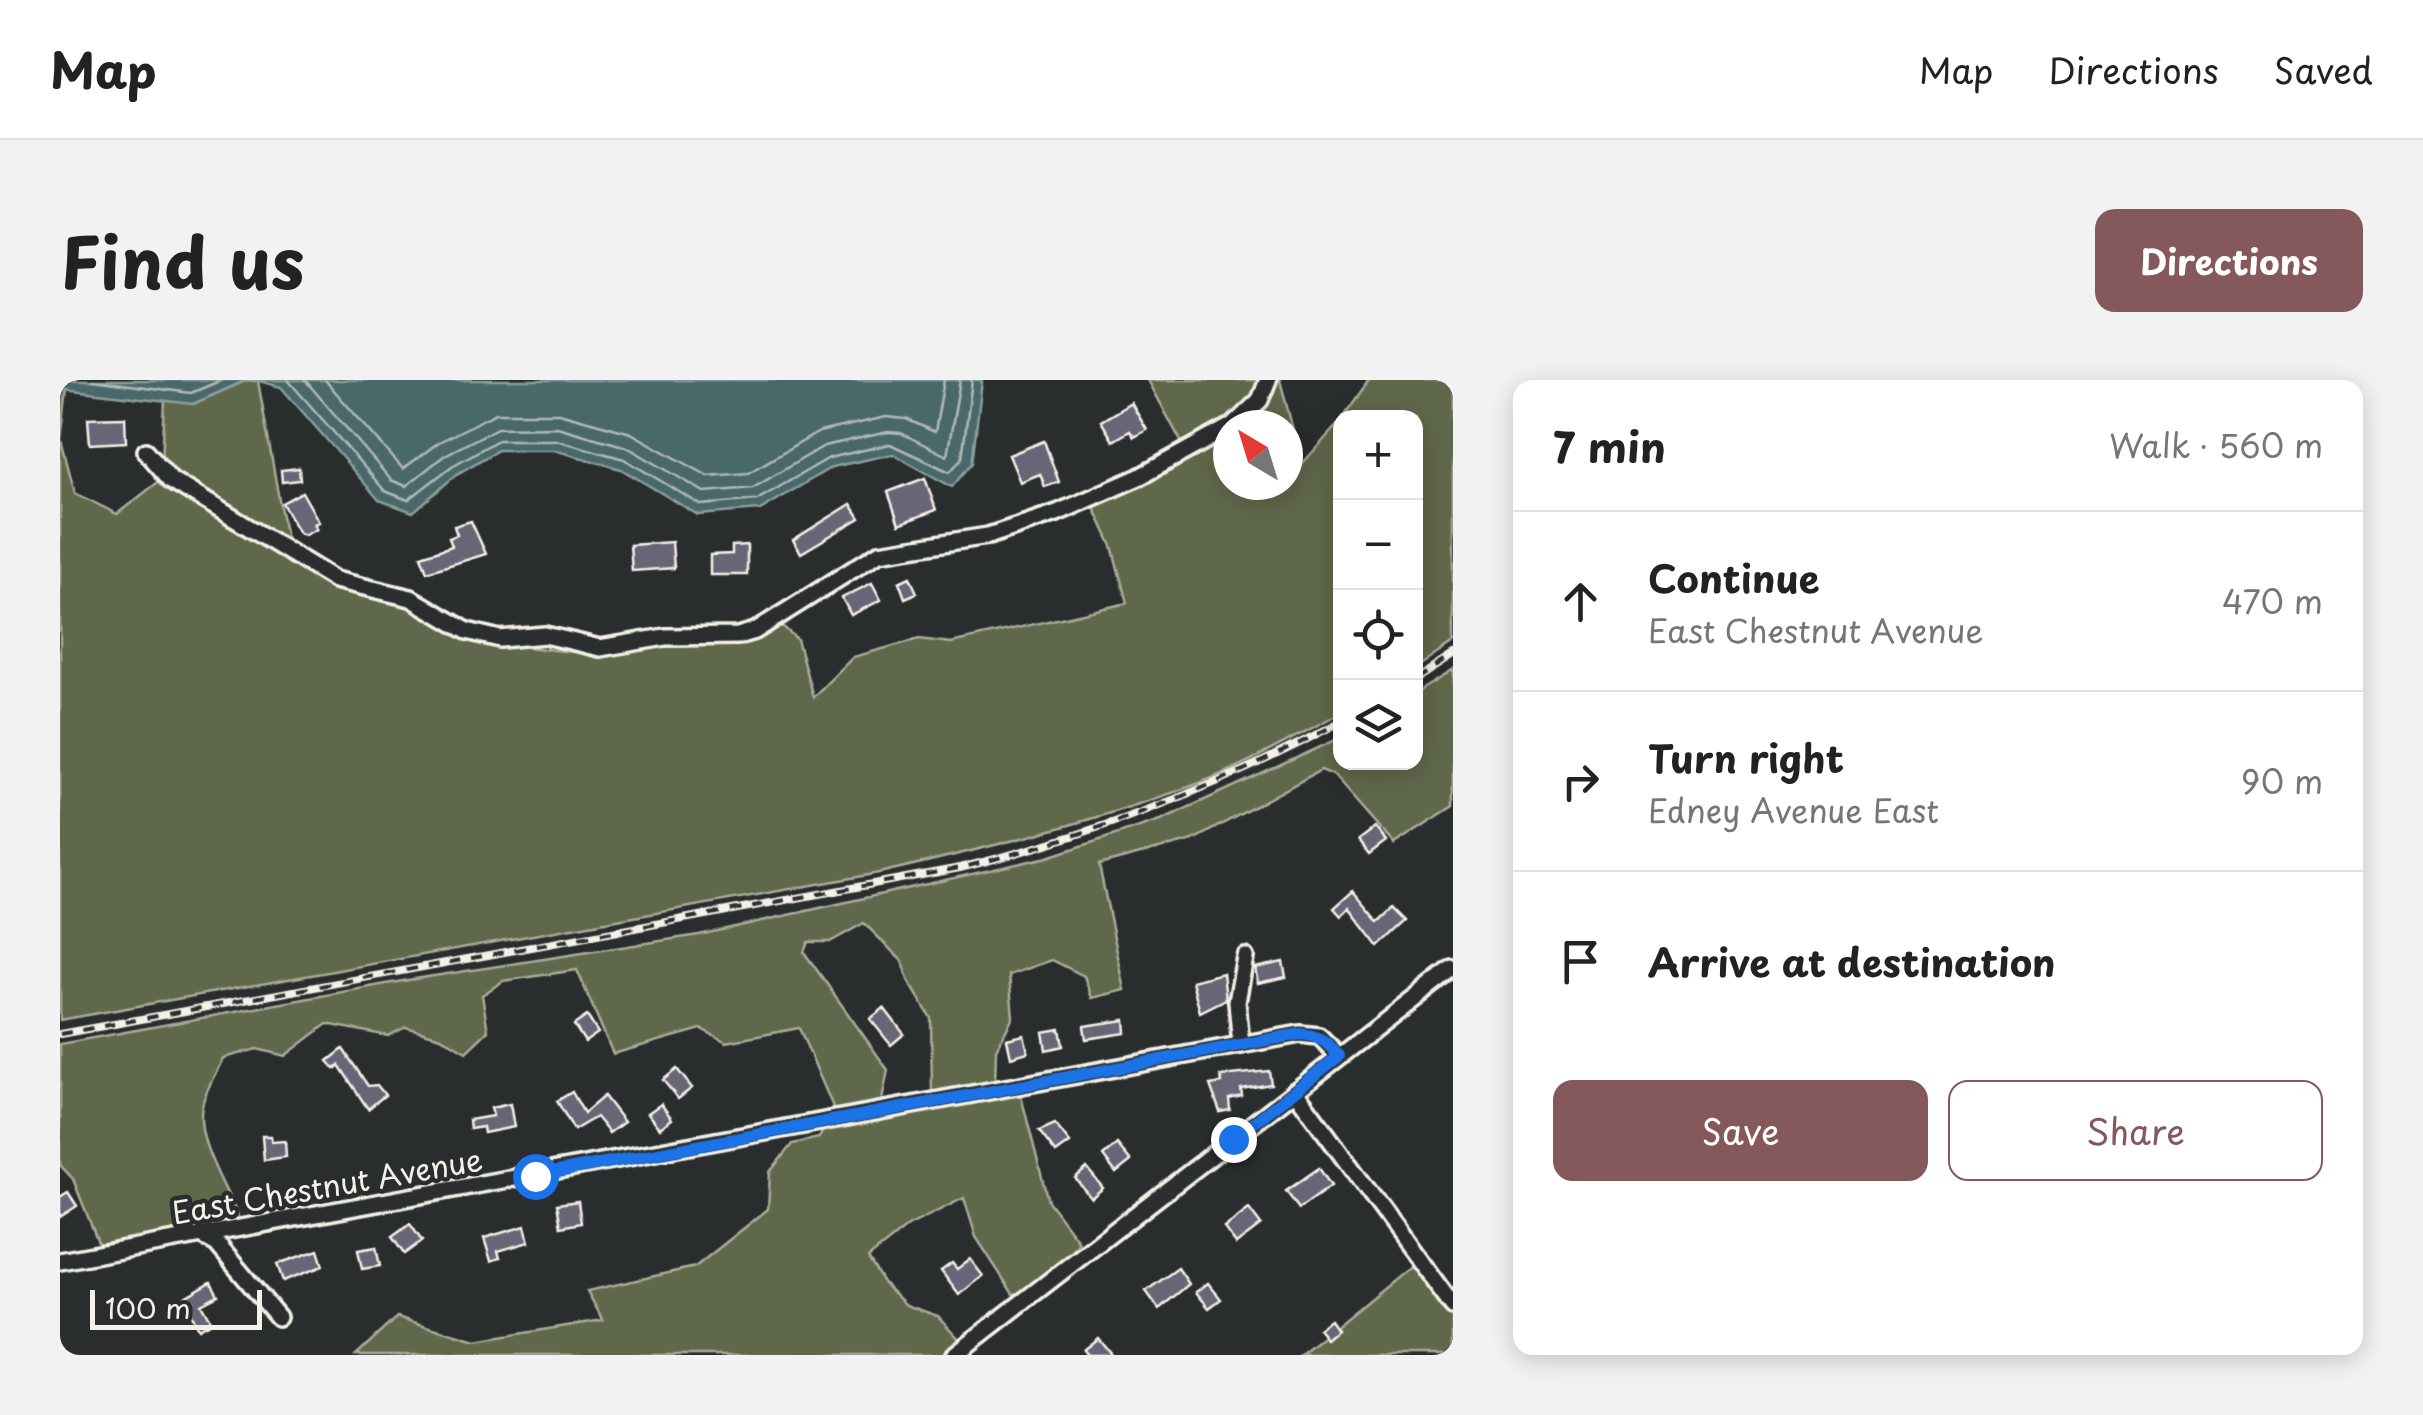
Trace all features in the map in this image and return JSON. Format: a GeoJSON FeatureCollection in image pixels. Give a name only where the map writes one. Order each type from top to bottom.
{"type":"FeatureCollection","features":[{"type":"Feature","properties":{"kind":"street"},"geometry":{"type":"LineString","coordinates":[[1249,410],[1260,400],[1268,380]]}},
{"type":"Feature","properties":{"kind":"street"},"geometry":{"type":"LineString","coordinates":[[146,452],[171,480],[345,584],[411,598],[484,636],[545,635],[600,648],[665,637],[738,636],[755,631],[880,553],[988,536],[1056,513],[1139,476],[1213,437]]}},
{"type":"Feature","properties":{"kind":"street"},"geometry":{"type":"LineString","coordinates":[[1241,1045],[1237,1002],[1245,958]]}},
{"type":"Feature","properties":{"kind":"street"},"geometry":{"type":"LineString","coordinates":[[954,1355],[1453,969]]}},
{"type":"Feature","properties":{"kind":"street","name":"East Chestnut Avenue"},"geometry":{"type":"LineString","coordinates":[[60,1261],[1300,1034],[1319,1036],[1339,1056]]}},
{"type":"Feature","properties":{"kind":"street"},"geometry":{"type":"LineString","coordinates":[[1295,1091],[1453,1307]]}},
{"type":"Feature","properties":{"kind":"street"},"geometry":{"type":"LineString","coordinates":[[203,1236],[217,1244],[278,1317]]}},
{"type":"Feature","properties":{"kind":"green space"},"geometry":{"type":"Polygon","coordinates":[[[247,380],[258,381],[287,545],[174,475],[162,462],[165,400],[193,404],[247,380]]]}},
{"type":"Feature","properties":{"kind":"green space"},"geometry":{"type":"Polygon","coordinates":[[[1148,380],[1261,380],[1240,410],[1213,410],[1213,429],[1183,445],[1148,380]]]}},
{"type":"Feature","properties":{"kind":"green space"},"geometry":{"type":"Polygon","coordinates":[[[1274,380],[1280,380],[1288,410],[1259,410],[1274,380]]]}},
{"type":"Feature","properties":{"kind":"green space"},"geometry":{"type":"Polygon","coordinates":[[[1369,380],[1453,380],[1453,643],[1423,663],[1423,410],[1348,410],[1369,380]]]}},
{"type":"Feature","properties":{"kind":"green space"},"geometry":{"type":"Polygon","coordinates":[[[60,381],[67,388],[61,440],[75,493],[117,514],[162,479],[334,586],[386,597],[517,646],[601,655],[666,644],[759,637],[781,625],[797,639],[813,697],[853,657],[919,639],[951,643],[1127,603],[1112,546],[1093,505],[1213,444],[1213,500],[1303,500],[1303,463],[1333,430],[1333,717],[1247,762],[1151,800],[879,873],[60,1020],[60,381]]]}},
{"type":"Feature","properties":{"kind":"green space"},"geometry":{"type":"Polygon","coordinates":[[[1453,670],[1453,806],[1394,844],[1333,775],[1321,770],[1193,840],[1099,865],[1125,990],[1092,998],[1084,976],[1052,960],[1009,975],[1013,1017],[996,1050],[995,1084],[932,1096],[931,1018],[908,980],[902,961],[864,923],[830,942],[808,942],[804,952],[888,1070],[881,1105],[830,1114],[833,1107],[799,1028],[727,1042],[701,1029],[613,1054],[577,970],[503,981],[482,995],[488,1031],[466,1052],[441,1037],[406,1027],[388,1036],[327,1024],[285,1056],[257,1049],[223,1058],[203,1102],[202,1131],[240,1222],[100,1247],[73,1179],[60,1165],[60,1044],[408,980],[699,935],[1048,857],[1161,820],[1333,741],[1333,770],[1423,770],[1423,689],[1453,670]]]}},
{"type":"Feature","properties":{"kind":"green space"},"geometry":{"type":"Polygon","coordinates":[[[1020,1092],[1048,1201],[1079,1242],[1067,1258],[1041,1282],[1013,1294],[976,1237],[964,1198],[908,1226],[868,1258],[884,1284],[906,1305],[938,1316],[961,1341],[943,1355],[356,1355],[397,1317],[476,1341],[603,1320],[587,1291],[695,1267],[768,1209],[770,1172],[792,1144],[819,1138],[824,1129],[1020,1092]]]}},
{"type":"Feature","properties":{"kind":"green space"},"geometry":{"type":"Polygon","coordinates":[[[1414,1263],[1453,1318],[1453,1355],[1301,1355],[1414,1263]]]}},
{"type":"Feature","properties":{"kind":"water"},"geometry":{"type":"Polygon","coordinates":[[[60,380],[247,380],[193,404],[64,389],[60,380]]]}},
{"type":"Feature","properties":{"kind":"water"},"geometry":{"type":"Polygon","coordinates":[[[255,380],[982,381],[972,463],[952,487],[893,454],[832,467],[760,510],[698,515],[621,469],[554,450],[498,450],[457,474],[413,512],[379,500],[281,387],[255,380]]]}},
{"type":"Feature","properties":{"kind":"building"},"geometry":{"type":"Polygon","coordinates":[[[1131,403],[1147,430],[1134,437],[1130,431],[1113,441],[1101,421],[1131,403]]]}},
{"type":"Feature","properties":{"kind":"building"},"geometry":{"type":"Polygon","coordinates":[[[125,417],[126,442],[90,444],[88,418],[125,417]]]}},
{"type":"Feature","properties":{"kind":"building"},"geometry":{"type":"Polygon","coordinates":[[[1044,441],[1059,482],[1045,487],[1040,474],[1020,482],[1009,455],[1044,441]]]}},
{"type":"Feature","properties":{"kind":"building"},"geometry":{"type":"Polygon","coordinates":[[[299,468],[300,480],[282,482],[281,470],[299,468]]]}},
{"type":"Feature","properties":{"kind":"building"},"geometry":{"type":"Polygon","coordinates":[[[925,478],[936,510],[899,524],[888,492],[925,478]]]}},
{"type":"Feature","properties":{"kind":"building"},"geometry":{"type":"Polygon","coordinates":[[[302,492],[319,522],[314,524],[317,529],[305,535],[299,533],[282,503],[302,492]]]}},
{"type":"Feature","properties":{"kind":"building"},"geometry":{"type":"Polygon","coordinates":[[[851,504],[860,518],[801,553],[793,540],[851,504]]]}},
{"type":"Feature","properties":{"kind":"building"},"geometry":{"type":"Polygon","coordinates":[[[471,521],[486,554],[427,572],[421,556],[452,546],[449,538],[457,535],[454,526],[471,521]]]}},
{"type":"Feature","properties":{"kind":"building"},"geometry":{"type":"Polygon","coordinates":[[[672,542],[674,568],[632,571],[630,545],[672,542]]]}},
{"type":"Feature","properties":{"kind":"building"},"geometry":{"type":"Polygon","coordinates":[[[747,545],[747,575],[710,575],[710,555],[732,554],[732,546],[747,545]]]}},
{"type":"Feature","properties":{"kind":"building"},"geometry":{"type":"Polygon","coordinates":[[[910,577],[917,593],[905,598],[899,582],[910,577]]]}},
{"type":"Feature","properties":{"kind":"building"},"geometry":{"type":"Polygon","coordinates":[[[872,583],[881,600],[851,615],[842,598],[872,583]]]}},
{"type":"Feature","properties":{"kind":"building"},"geometry":{"type":"Polygon","coordinates":[[[1375,827],[1386,841],[1369,854],[1358,840],[1375,827]]]}},
{"type":"Feature","properties":{"kind":"building"},"geometry":{"type":"Polygon","coordinates":[[[1353,891],[1379,922],[1394,908],[1407,921],[1379,947],[1349,908],[1341,916],[1334,908],[1353,891]]]}},
{"type":"Feature","properties":{"kind":"building"},"geometry":{"type":"Polygon","coordinates":[[[1283,962],[1286,977],[1258,983],[1255,968],[1283,962]]]}},
{"type":"Feature","properties":{"kind":"building"},"geometry":{"type":"Polygon","coordinates":[[[1223,973],[1226,999],[1200,1012],[1192,981],[1223,973]]]}},
{"type":"Feature","properties":{"kind":"building"},"geometry":{"type":"Polygon","coordinates":[[[884,1008],[904,1034],[891,1045],[870,1019],[884,1008]]]}},
{"type":"Feature","properties":{"kind":"building"},"geometry":{"type":"Polygon","coordinates":[[[587,1016],[598,1033],[585,1042],[574,1025],[587,1016]]]}},
{"type":"Feature","properties":{"kind":"building"},"geometry":{"type":"Polygon","coordinates":[[[1125,1020],[1126,1033],[1086,1039],[1084,1026],[1125,1020]]]}},
{"type":"Feature","properties":{"kind":"building"},"geometry":{"type":"Polygon","coordinates":[[[1060,1029],[1063,1046],[1046,1050],[1043,1032],[1060,1029]]]}},
{"type":"Feature","properties":{"kind":"building"},"geometry":{"type":"Polygon","coordinates":[[[1024,1035],[1028,1052],[1011,1057],[1007,1039],[1024,1035]]]}},
{"type":"Feature","properties":{"kind":"building"},"geometry":{"type":"Polygon","coordinates":[[[343,1049],[368,1086],[377,1085],[385,1095],[368,1109],[339,1065],[335,1069],[328,1061],[343,1049]]]}},
{"type":"Feature","properties":{"kind":"building"},"geometry":{"type":"Polygon","coordinates":[[[677,1069],[692,1088],[678,1099],[663,1080],[677,1069]]]}},
{"type":"Feature","properties":{"kind":"building"},"geometry":{"type":"Polygon","coordinates":[[[1269,1071],[1271,1084],[1241,1089],[1242,1096],[1229,1099],[1230,1110],[1220,1112],[1210,1085],[1222,1083],[1221,1076],[1269,1071]]]}},
{"type":"Feature","properties":{"kind":"building"},"geometry":{"type":"Polygon","coordinates":[[[572,1092],[584,1113],[604,1096],[624,1122],[609,1133],[596,1117],[574,1130],[557,1101],[572,1092]]]}},
{"type":"Feature","properties":{"kind":"building"},"geometry":{"type":"Polygon","coordinates":[[[510,1104],[514,1127],[484,1133],[483,1127],[470,1129],[469,1120],[493,1116],[491,1108],[510,1104]]]}},
{"type":"Feature","properties":{"kind":"building"},"geometry":{"type":"Polygon","coordinates":[[[661,1104],[672,1119],[660,1128],[648,1113],[661,1104]]]}},
{"type":"Feature","properties":{"kind":"building"},"geometry":{"type":"Polygon","coordinates":[[[1055,1124],[1070,1143],[1056,1153],[1039,1131],[1055,1124]]]}},
{"type":"Feature","properties":{"kind":"building"},"geometry":{"type":"Polygon","coordinates":[[[262,1136],[271,1136],[272,1142],[285,1141],[286,1157],[264,1160],[262,1136]]]}},
{"type":"Feature","properties":{"kind":"building"},"geometry":{"type":"Polygon","coordinates":[[[1117,1144],[1131,1161],[1116,1173],[1103,1156],[1117,1144]]]}},
{"type":"Feature","properties":{"kind":"building"},"geometry":{"type":"Polygon","coordinates":[[[1087,1168],[1103,1188],[1091,1198],[1075,1178],[1087,1168]]]}},
{"type":"Feature","properties":{"kind":"building"},"geometry":{"type":"Polygon","coordinates":[[[1319,1168],[1331,1186],[1299,1209],[1286,1191],[1319,1168]]]}},
{"type":"Feature","properties":{"kind":"building"},"geometry":{"type":"Polygon","coordinates":[[[68,1192],[77,1206],[60,1217],[60,1197],[68,1192]]]}},
{"type":"Feature","properties":{"kind":"building"},"geometry":{"type":"Polygon","coordinates":[[[578,1201],[581,1223],[561,1227],[557,1204],[578,1201]]]}},
{"type":"Feature","properties":{"kind":"building"},"geometry":{"type":"Polygon","coordinates":[[[1249,1209],[1261,1225],[1236,1244],[1224,1228],[1249,1209]]]}},
{"type":"Feature","properties":{"kind":"building"},"geometry":{"type":"Polygon","coordinates":[[[410,1224],[422,1241],[404,1254],[392,1237],[410,1224]]]}},
{"type":"Feature","properties":{"kind":"building"},"geometry":{"type":"Polygon","coordinates":[[[525,1226],[529,1242],[498,1251],[500,1258],[491,1261],[484,1238],[525,1226]]]}},
{"type":"Feature","properties":{"kind":"building"},"geometry":{"type":"Polygon","coordinates":[[[376,1247],[380,1266],[362,1269],[358,1250],[376,1247]]]}},
{"type":"Feature","properties":{"kind":"building"},"geometry":{"type":"Polygon","coordinates":[[[318,1250],[323,1266],[283,1281],[277,1264],[318,1250]]]}},
{"type":"Feature","properties":{"kind":"building"},"geometry":{"type":"Polygon","coordinates":[[[970,1259],[983,1276],[959,1295],[941,1271],[952,1263],[957,1269],[970,1259]]]}},
{"type":"Feature","properties":{"kind":"building"},"geometry":{"type":"Polygon","coordinates":[[[1178,1268],[1189,1284],[1159,1309],[1146,1291],[1178,1268]]]}},
{"type":"Feature","properties":{"kind":"building"},"geometry":{"type":"Polygon","coordinates":[[[211,1282],[218,1295],[201,1304],[211,1322],[198,1329],[183,1298],[211,1282]]]}},
{"type":"Feature","properties":{"kind":"building"},"geometry":{"type":"Polygon","coordinates":[[[1208,1283],[1221,1299],[1209,1308],[1196,1292],[1208,1283]]]}},
{"type":"Feature","properties":{"kind":"building"},"geometry":{"type":"Polygon","coordinates":[[[1330,1320],[1337,1330],[1326,1339],[1318,1329],[1330,1320]]]}},
{"type":"Feature","properties":{"kind":"building"},"geometry":{"type":"Polygon","coordinates":[[[1098,1338],[1112,1355],[1087,1355],[1083,1350],[1098,1338]]]}},
{"type":"Feature","properties":{"kind":"railway"},"geometry":{"type":"LineString","coordinates":[[1423,674],[1453,655]]}},
{"type":"Feature","properties":{"kind":"railway"},"geometry":{"type":"LineString","coordinates":[[60,1034],[960,868],[1155,807],[1249,768],[1333,726]]}},
{"type":"Feature","properties":{"kind":"route"},"geometry":{"type":"LineString","coordinates":[[535,1176],[1300,1034],[1319,1036],[1330,1045],[1339,1056],[1233,1139]]}}]}
